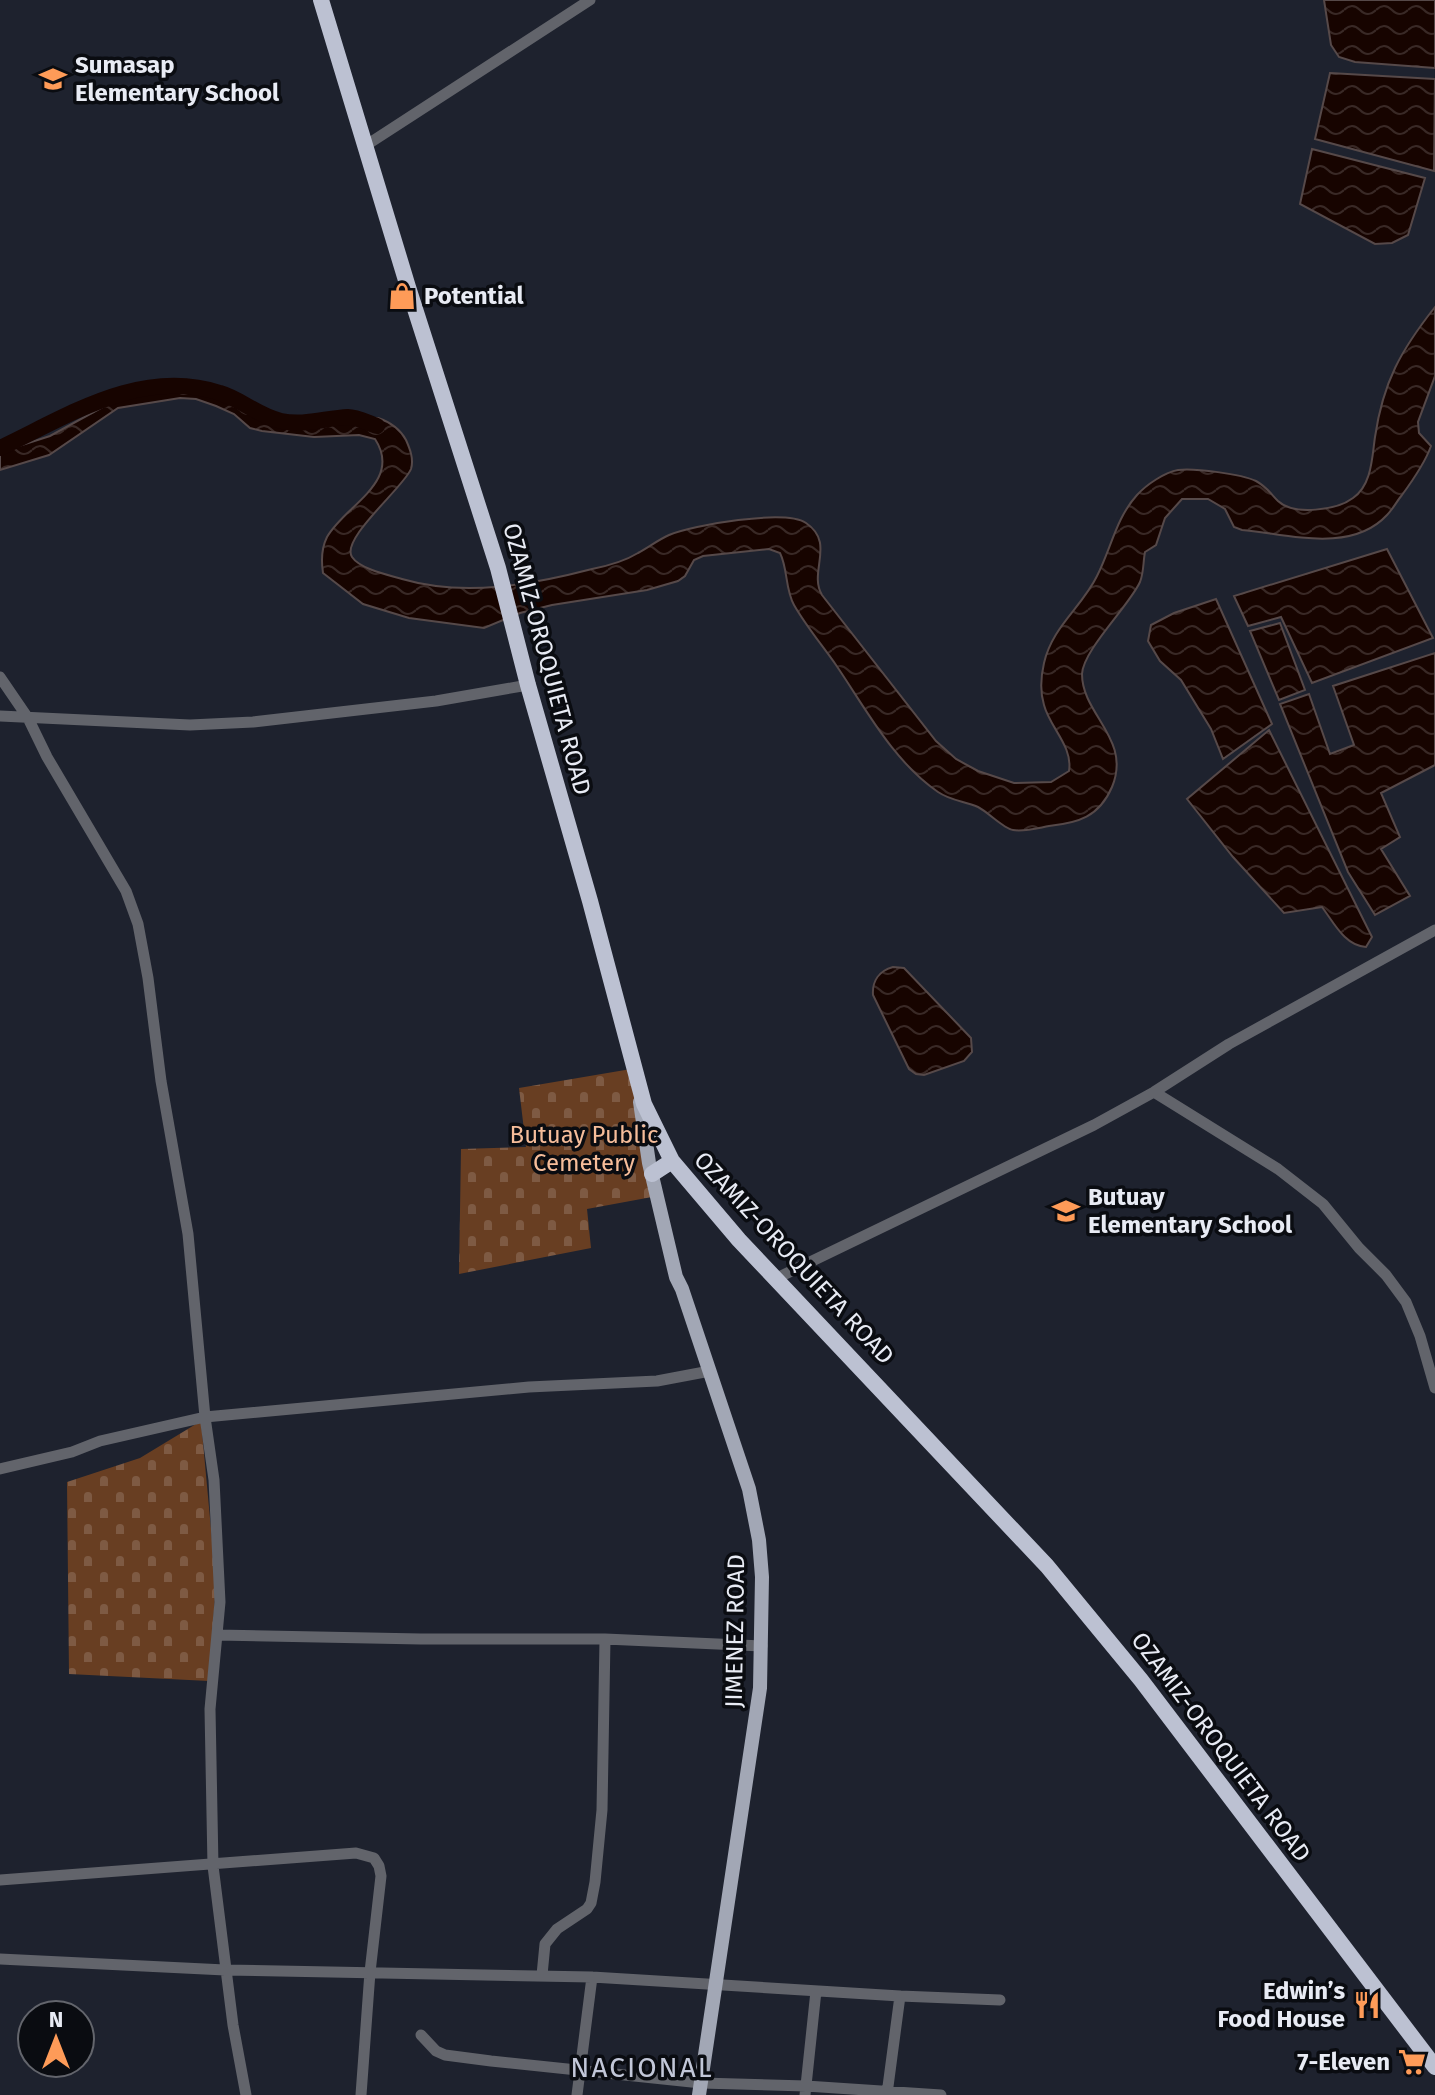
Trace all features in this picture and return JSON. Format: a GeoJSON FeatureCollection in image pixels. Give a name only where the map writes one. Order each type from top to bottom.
{"type":"FeatureCollection","features":[{"type":"Feature","properties":{"kind":"highway","name":"OZAMIZ-OROQUIETA ROAD"},"geometry":{"type":"LineString","coordinates":[[321,0],[498,568],[661,1169],[777,1278],[1047,1566],[1141,1680],[1435,2067]]}},
{"type":"Feature","properties":{"kind":"main road","name":"JIMENEZ ROAD"},"geometry":{"type":"LineString","coordinates":[[638,1085],[661,1169],[682,1289],[749,1489],[762,1577],[760,1688],[700,2089]]}},
{"type":"Feature","properties":{"kind":"street"},"geometry":{"type":"LineString","coordinates":[[365,146],[590,0]]}},
{"type":"Feature","properties":{"kind":"street"},"geometry":{"type":"LineString","coordinates":[[0,677],[28,718],[47,757],[126,891],[138,924],[188,1234],[214,1480],[220,1567],[210,1709],[213,1866],[225,1970],[246,2095]]}},
{"type":"Feature","properties":{"kind":"street"},"geometry":{"type":"LineString","coordinates":[[0,716],[190,725],[253,722],[436,701],[528,685]]}},
{"type":"Feature","properties":{"kind":"street"},"geometry":{"type":"LineString","coordinates":[[777,1278],[1033,1155],[1154,1092],[1229,1044],[1435,930]]}},
{"type":"Feature","properties":{"kind":"street"},"geometry":{"type":"LineString","coordinates":[[1154,1092],[1278,1169],[1323,1204],[1406,1302],[1428,1358],[1435,1388]]}},
{"type":"Feature","properties":{"kind":"street"},"geometry":{"type":"LineString","coordinates":[[0,1469],[72,1452],[100,1441],[205,1417],[529,1387],[657,1381],[710,1371]]}},
{"type":"Feature","properties":{"kind":"street"},"geometry":{"type":"LineString","coordinates":[[217,1635],[605,1639],[762,1646]]}},
{"type":"Feature","properties":{"kind":"street"},"geometry":{"type":"LineString","coordinates":[[542,1975],[545,1944],[557,1929],[587,1909],[595,1882],[603,1794],[605,1639]]}},
{"type":"Feature","properties":{"kind":"street"},"geometry":{"type":"LineString","coordinates":[[0,1880],[356,1853],[374,1858],[381,1876],[361,2095]]}},
{"type":"Feature","properties":{"kind":"street"},"geometry":{"type":"LineString","coordinates":[[0,1959],[225,1970],[592,1977],[1000,2000]]}},
{"type":"Feature","properties":{"kind":"street"},"geometry":{"type":"LineString","coordinates":[[577,2095],[592,1977]]}},
{"type":"Feature","properties":{"kind":"street"},"geometry":{"type":"LineString","coordinates":[[805,2090],[816,1991]]}},
{"type":"Feature","properties":{"kind":"street"},"geometry":{"type":"LineString","coordinates":[[888,2093],[900,1996]]}},
{"type":"Feature","properties":{"kind":"street"},"geometry":{"type":"LineString","coordinates":[[421,2035],[436,2051],[445,2055],[580,2070],[700,2089],[941,2095]]}},
{"type":"Feature","properties":{"kind":"green space","name":"Butuay Public Cemetery"},"geometry":{"type":"Polygon","coordinates":[[[631,1069],[652,1197],[587,1209],[591,1248],[459,1274],[461,1149],[526,1147],[519,1088],[631,1069]]]}},
{"type":"Feature","properties":{"kind":"green space"},"geometry":{"type":"Polygon","coordinates":[[[201,1421],[216,1583],[209,1681],[69,1674],[67,1482],[140,1458],[201,1421]]]}},
{"type":"Feature","properties":{"kind":"water"},"geometry":{"type":"Polygon","coordinates":[[[1324,0],[1435,0],[1435,68],[1355,62],[1339,57],[1331,45],[1324,0]]]}},
{"type":"Feature","properties":{"kind":"water"},"geometry":{"type":"Polygon","coordinates":[[[1330,73],[1435,79],[1434,171],[1315,139],[1330,73]]]}},
{"type":"Feature","properties":{"kind":"water"},"geometry":{"type":"Polygon","coordinates":[[[1312,149],[1425,178],[1408,235],[1392,243],[1375,244],[1300,204],[1312,149]]]}},
{"type":"Feature","properties":{"kind":"water"},"geometry":{"type":"Polygon","coordinates":[[[1435,307],[1435,376],[1418,422],[1419,433],[1431,446],[1391,510],[1372,527],[1355,534],[1318,539],[1242,530],[1234,527],[1225,509],[1208,499],[1182,499],[1165,518],[1156,545],[1145,552],[1141,578],[1134,592],[1084,664],[1084,689],[1116,755],[1112,787],[1101,805],[1086,817],[1026,830],[1009,829],[978,807],[943,795],[907,765],[881,733],[799,613],[791,599],[780,553],[769,549],[703,556],[694,560],[685,576],[678,581],[647,590],[552,605],[520,613],[484,628],[409,618],[363,604],[323,573],[322,555],[327,537],[368,492],[382,468],[382,454],[375,439],[359,435],[314,437],[262,431],[250,428],[234,414],[216,406],[196,399],[180,398],[118,408],[49,455],[0,470],[0,452],[50,436],[121,397],[178,389],[216,396],[277,425],[378,418],[394,426],[409,447],[411,469],[355,538],[352,557],[375,571],[425,584],[473,588],[545,580],[616,563],[669,535],[697,527],[759,518],[795,519],[806,523],[819,539],[818,577],[822,595],[936,741],[956,759],[978,771],[1014,783],[1051,782],[1069,771],[1069,762],[1068,753],[1044,705],[1041,684],[1044,663],[1060,628],[1091,587],[1119,524],[1137,495],[1162,476],[1186,470],[1249,478],[1285,506],[1294,509],[1316,510],[1337,506],[1353,498],[1368,478],[1378,417],[1395,368],[1435,307]]]}},
{"type":"Feature","properties":{"kind":"water"},"geometry":{"type":"Polygon","coordinates":[[[1387,549],[1433,638],[1312,683],[1281,617],[1248,626],[1234,596],[1387,549]]]}},
{"type":"Feature","properties":{"kind":"water"},"geometry":{"type":"Polygon","coordinates":[[[1216,599],[1272,724],[1223,759],[1211,729],[1181,680],[1160,661],[1148,641],[1151,625],[1174,613],[1216,599]]]}},
{"type":"Feature","properties":{"kind":"water"},"geometry":{"type":"Polygon","coordinates":[[[1280,623],[1305,690],[1279,700],[1250,631],[1280,623]]]}},
{"type":"Feature","properties":{"kind":"water"},"geometry":{"type":"Polygon","coordinates":[[[1435,653],[1435,765],[1381,793],[1400,837],[1381,849],[1410,896],[1375,915],[1348,872],[1280,704],[1309,694],[1330,754],[1354,745],[1333,686],[1435,653]]]}},
{"type":"Feature","properties":{"kind":"water"},"geometry":{"type":"Polygon","coordinates":[[[1269,730],[1372,937],[1366,947],[1346,938],[1322,907],[1284,913],[1233,857],[1187,799],[1269,730]]]}},
{"type":"Feature","properties":{"kind":"water"},"geometry":{"type":"Polygon","coordinates":[[[893,967],[904,968],[971,1038],[972,1052],[964,1061],[924,1075],[909,1069],[873,995],[877,977],[893,967]]]}},
{"type":"Feature","properties":{"kind":"waterway"},"geometry":{"type":"LineString","coordinates":[[0,448],[106,399],[162,386],[191,387],[220,393],[281,421],[306,422],[348,417],[377,426]]}},
{"type":"Feature","properties":{"kind":"place","name":"Sumasap Elementary School"},"geometry":{"type":"Point","coordinates":[53,79]}},
{"type":"Feature","properties":{"kind":"place","name":"Potential"},"geometry":{"type":"Point","coordinates":[402,296]}},
{"type":"Feature","properties":{"kind":"place","name":"Butuay Elementary School"},"geometry":{"type":"Point","coordinates":[1066,1211]}},
{"type":"Feature","properties":{"kind":"place","name":"Edwin’s Food House"},"geometry":{"type":"Point","coordinates":[1367,2005]}},
{"type":"Feature","properties":{"kind":"place","name":"7-Eleven"},"geometry":{"type":"Point","coordinates":[1412,2062]}},
{"type":"Feature","properties":{"kind":"district","name":"NACIONAL"},"geometry":{"type":"Point","coordinates":[642,2067]}}]}
